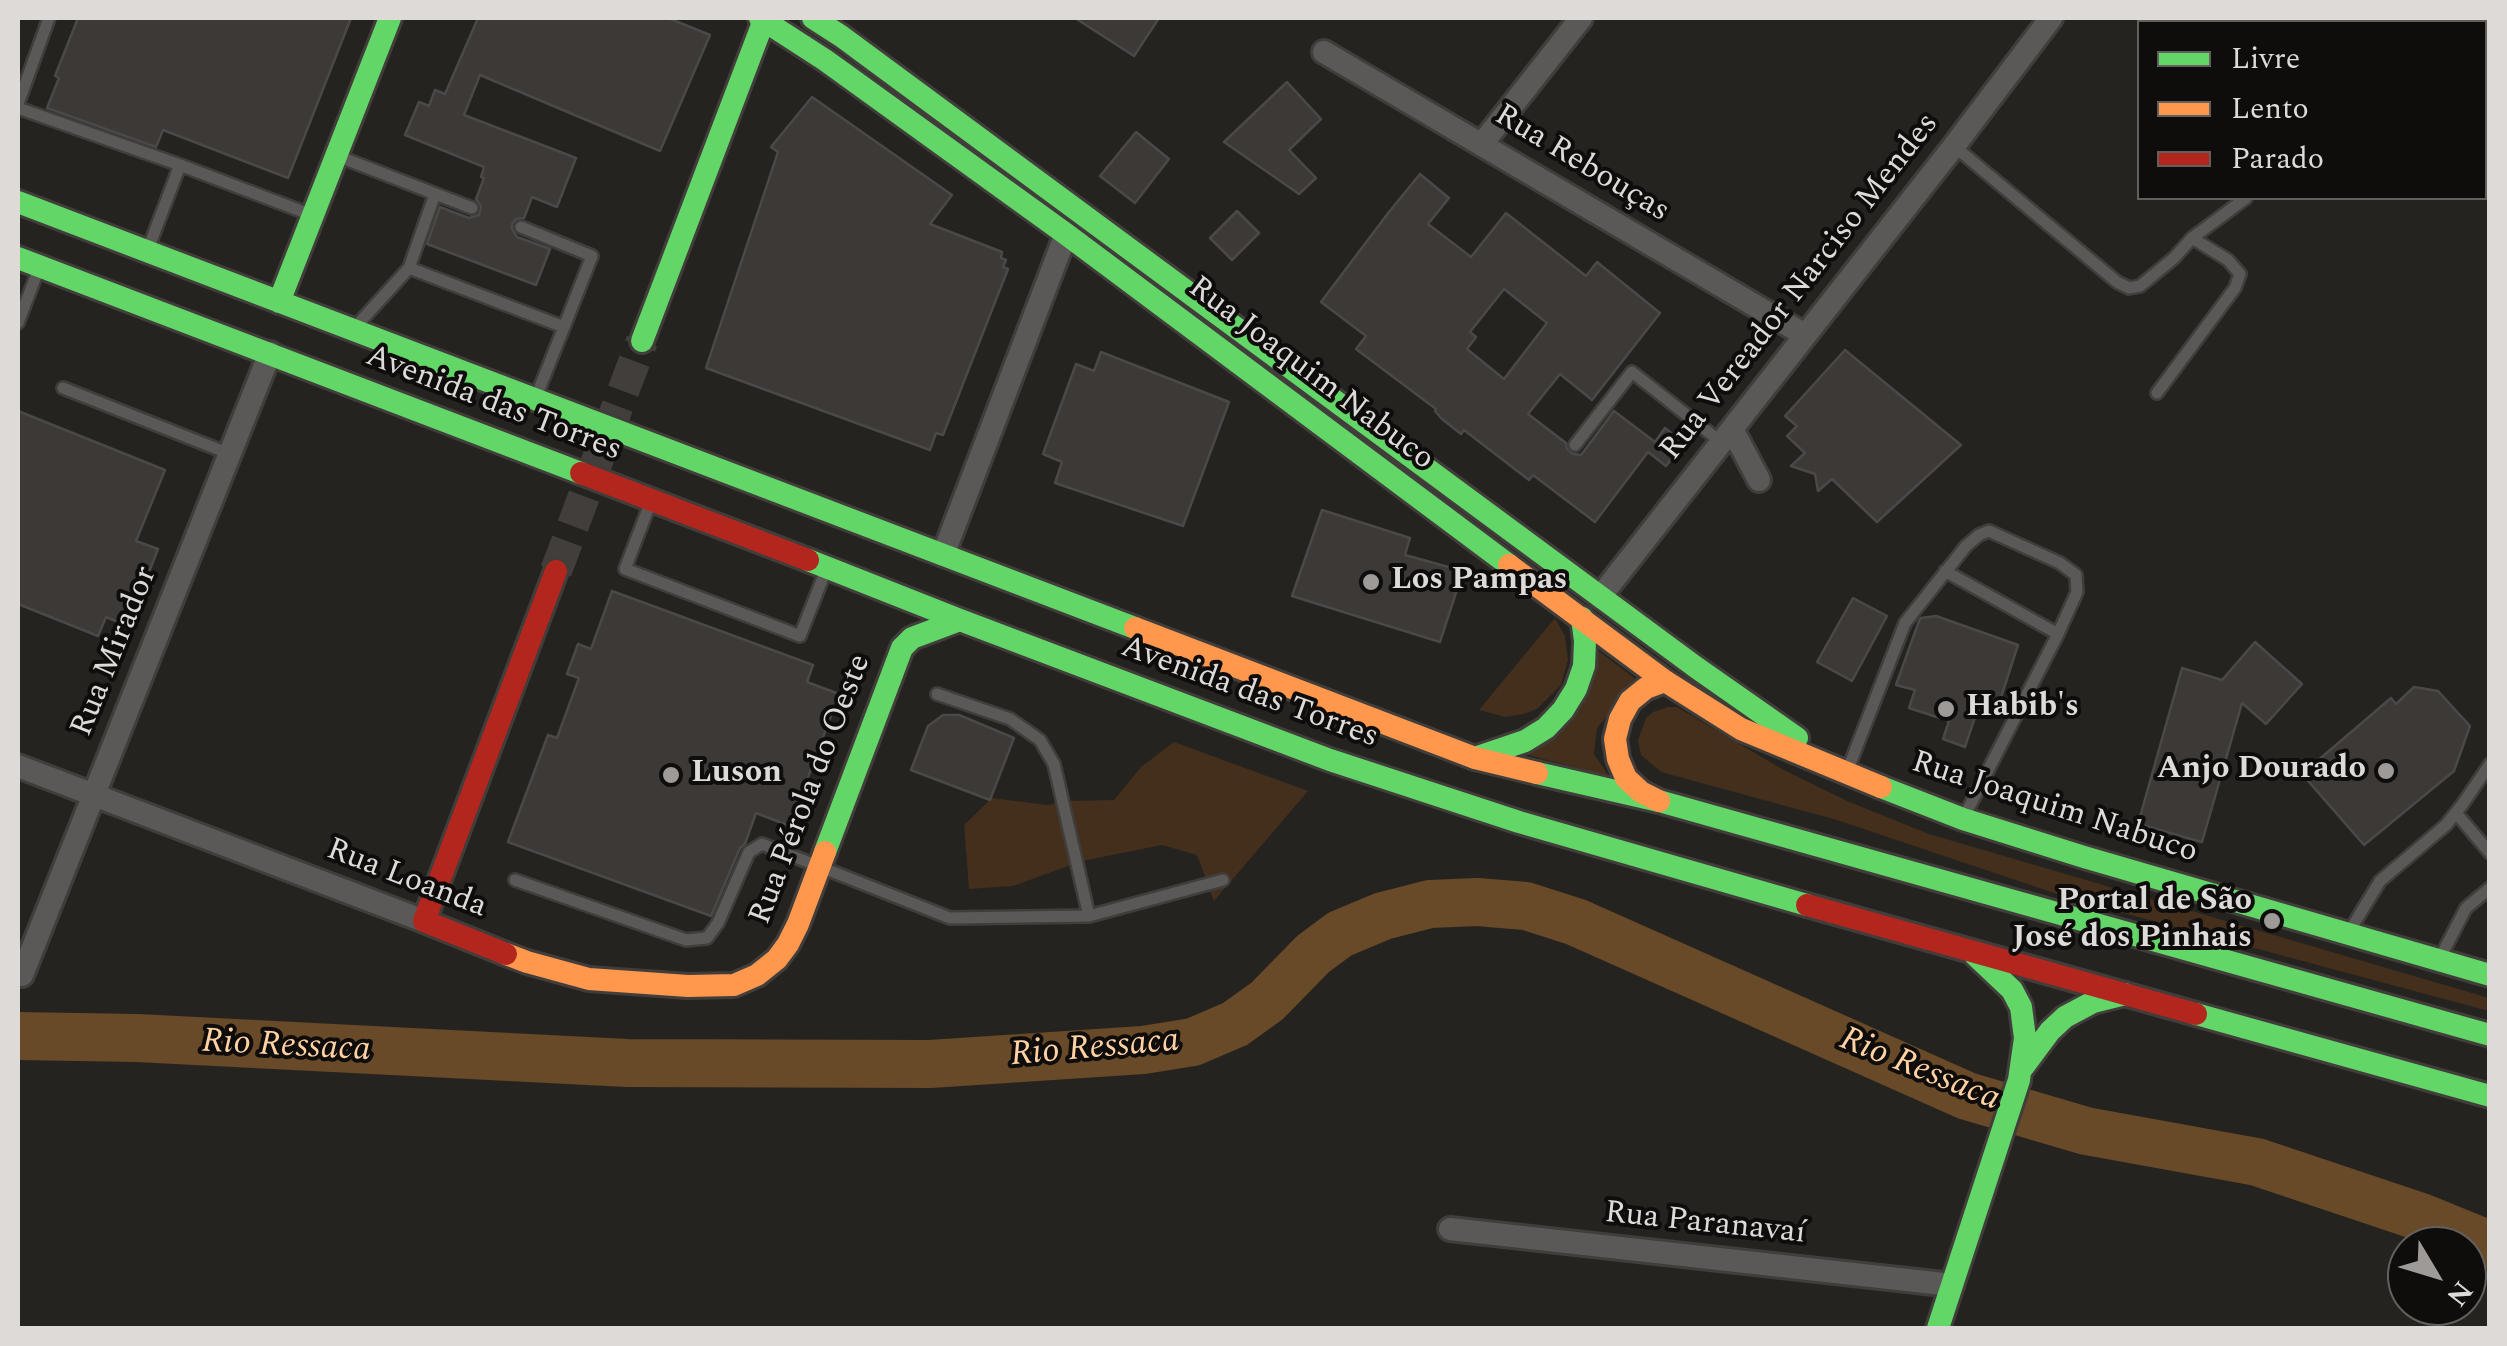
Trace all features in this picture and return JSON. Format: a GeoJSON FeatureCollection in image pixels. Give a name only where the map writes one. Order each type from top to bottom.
{"type":"FeatureCollection","features":[{"type":"Feature","properties":{"kind":"main road"},"geometry":{"type":"LineString","coordinates":[[279,302],[390,18]]}},
{"type":"Feature","properties":{"kind":"main road","name":"Rua Joaquim Nabuco"},"geometry":{"type":"LineString","coordinates":[[812,18],[847,27],[1600,596],[1839,769]]}},
{"type":"Feature","properties":{"kind":"main road"},"geometry":{"type":"LineString","coordinates":[[642,341],[762,19]]}},
{"type":"Feature","properties":{"kind":"main road","name":"Rua Joaquim Nabuco"},"geometry":{"type":"LineString","coordinates":[[762,19],[1066,234],[1666,681],[1741,729],[1963,819],[2490,974]]}},
{"type":"Feature","properties":{"kind":"main road"},"geometry":{"type":"LineString","coordinates":[[825,60],[847,27]]}},
{"type":"Feature","properties":{"kind":"main road","name":"Avenida das Torres"},"geometry":{"type":"LineString","coordinates":[[18,202],[1475,758],[1659,801],[2490,1035]]}},
{"type":"Feature","properties":{"kind":"main road","name":"Avenida das Torres"},"geometry":{"type":"LineString","coordinates":[[28,262],[1313,754],[1422,791],[1972,952],[2490,1096]]}},
{"type":"Feature","properties":{"kind":"main road"},"geometry":{"type":"LineString","coordinates":[[424,921],[556,571]]}},
{"type":"Feature","properties":{"kind":"main road"},"geometry":{"type":"LineString","coordinates":[[1475,758],[1525,741],[1546,728],[1563,710],[1584,666],[1586,641],[1582,618]]}},
{"type":"Feature","properties":{"kind":"main road","name":"Rua Pérola do Oeste"},"geometry":{"type":"LineString","coordinates":[[777,959],[798,924],[902,648],[912,638],[960,620]]}},
{"type":"Feature","properties":{"kind":"main road"},"geometry":{"type":"LineString","coordinates":[[1659,801],[1626,778],[1615,739],[1620,718],[1630,701],[1646,688],[1666,681],[1683,657]]}},
{"type":"Feature","properties":{"kind":"main road","name":"Rua Loanda"},"geometry":{"type":"LineString","coordinates":[[424,921],[526,962],[589,979],[723,986],[757,975],[777,959]]}},
{"type":"Feature","properties":{"kind":"main road"},"geometry":{"type":"LineString","coordinates":[[1938,1328],[2020,1075],[2025,1038],[2020,1007],[2012,990],[1972,952]]}},
{"type":"Feature","properties":{"kind":"main road"},"geometry":{"type":"LineString","coordinates":[[2020,1075],[2050,1030],[2065,1018],[2093,1002],[2126,994]]}},
{"type":"Feature","properties":{"kind":"street"},"geometry":{"type":"LineString","coordinates":[[1482,144],[1581,18]]}},
{"type":"Feature","properties":{"kind":"street","name":"Rua Vereador Narciso Mendes"},"geometry":{"type":"LineString","coordinates":[[1600,596],[2051,18]]}},
{"type":"Feature","properties":{"kind":"street","name":"Rua Rebouças"},"geometry":{"type":"LineString","coordinates":[[1324,52],[1805,335]]}},
{"type":"Feature","properties":{"kind":"street"},"geometry":{"type":"LineString","coordinates":[[943,555],[1066,234]]}},
{"type":"Feature","properties":{"kind":"street","name":"Rua Mirador"},"geometry":{"type":"LineString","coordinates":[[22,975],[270,354]]}},
{"type":"Feature","properties":{"kind":"street"},"geometry":{"type":"LineString","coordinates":[[1726,436],[1759,480]]}},
{"type":"Feature","properties":{"kind":"street","name":"Rua Loanda"},"geometry":{"type":"LineString","coordinates":[[18,766],[424,921]]}},
{"type":"Feature","properties":{"kind":"street","name":"Rua Paranavaí"},"geometry":{"type":"LineString","coordinates":[[1450,1229],[1952,1285]]}},
{"type":"Feature","properties":{"kind":"lane"},"geometry":{"type":"LineString","coordinates":[[49,18],[18,106],[312,216]]}},
{"type":"Feature","properties":{"kind":"lane"},"geometry":{"type":"LineString","coordinates":[[1954,146],[2116,282],[2129,288],[2140,286],[2192,238],[2243,200]]}},
{"type":"Feature","properties":{"kind":"lane"},"geometry":{"type":"LineString","coordinates":[[336,156],[472,208]]}},
{"type":"Feature","properties":{"kind":"lane"},"geometry":{"type":"LineString","coordinates":[[148,252],[180,166]]}},
{"type":"Feature","properties":{"kind":"lane"},"geometry":{"type":"LineString","coordinates":[[353,330],[409,268],[435,194]]}},
{"type":"Feature","properties":{"kind":"lane"},"geometry":{"type":"LineString","coordinates":[[521,227],[592,256],[535,399]]}},
{"type":"Feature","properties":{"kind":"lane"},"geometry":{"type":"LineString","coordinates":[[2157,393],[2235,288],[2240,274],[2228,260],[2192,238]]}},
{"type":"Feature","properties":{"kind":"lane"},"geometry":{"type":"LineString","coordinates":[[18,323],[28,262]]}},
{"type":"Feature","properties":{"kind":"lane"},"geometry":{"type":"LineString","coordinates":[[409,268],[564,327]]}},
{"type":"Feature","properties":{"kind":"lane"},"geometry":{"type":"LineString","coordinates":[[1575,444],[1632,372],[1726,436]]}},
{"type":"Feature","properties":{"kind":"lane"},"geometry":{"type":"LineString","coordinates":[[63,388],[230,454]]}},
{"type":"Feature","properties":{"kind":"lane"},"geometry":{"type":"LineString","coordinates":[[652,501],[625,569],[800,636],[827,567]]}},
{"type":"Feature","properties":{"kind":"lane"},"geometry":{"type":"LineString","coordinates":[[1839,769],[1906,622],[1966,546],[1989,531],[2060,563],[2076,576],[2076,592],[1963,819]]}},
{"type":"Feature","properties":{"kind":"lane"},"geometry":{"type":"LineString","coordinates":[[1945,571],[2058,634]]}},
{"type":"Feature","properties":{"kind":"lane"},"geometry":{"type":"LineString","coordinates":[[937,694],[1010,718],[1040,740],[1054,764],[1090,916]]}},
{"type":"Feature","properties":{"kind":"lane"},"geometry":{"type":"LineString","coordinates":[[2349,934],[2380,881],[2446,825],[2490,764]]}},
{"type":"Feature","properties":{"kind":"lane"},"geometry":{"type":"LineString","coordinates":[[2456,813],[2490,852]]}},
{"type":"Feature","properties":{"kind":"lane"},"geometry":{"type":"LineString","coordinates":[[515,880],[686,940],[707,938],[718,924],[749,852],[762,844],[950,918],[1090,916],[1223,880]]}},
{"type":"Feature","properties":{"kind":"lane"},"geometry":{"type":"LineString","coordinates":[[2438,960],[2466,908],[2490,888]]}},
{"type":"Feature","properties":{"kind":"shaded area"},"geometry":{"type":"Polygon","coordinates":[[[1555,618],[1565,636],[1568,660],[1561,685],[1537,709],[1524,714],[1505,717],[1479,710],[1555,618]]]}},
{"type":"Feature","properties":{"kind":"shaded area"},"geometry":{"type":"Polygon","coordinates":[[[1596,649],[1637,680],[1597,728],[1594,754],[1609,776],[1520,753],[1596,649]]]}},
{"type":"Feature","properties":{"kind":"shaded area"},"geometry":{"type":"Polygon","coordinates":[[[1668,707],[1677,707],[1782,769],[1847,801],[1929,834],[2489,998],[2489,1011],[2075,900],[1837,820],[1661,772],[1641,755],[1638,740],[1646,718],[1668,707]]]}},
{"type":"Feature","properties":{"kind":"shaded area"},"geometry":{"type":"Polygon","coordinates":[[[1174,742],[1308,791],[1214,901],[1197,855],[1162,845],[1082,861],[1013,886],[969,889],[964,825],[992,798],[1047,805],[1114,800],[1141,767],[1174,742]]]}},
{"type":"Feature","properties":{"kind":"building"},"geometry":{"type":"Polygon","coordinates":[[[78,18],[351,18],[288,178],[163,130],[156,147],[47,108],[78,18]]]}},
{"type":"Feature","properties":{"kind":"building"},"geometry":{"type":"Polygon","coordinates":[[[478,18],[668,18],[710,35],[660,151],[480,75],[464,115],[576,158],[557,207],[532,197],[524,218],[512,224],[517,237],[550,249],[536,285],[427,244],[440,207],[469,218],[479,215],[481,206],[476,199],[484,167],[405,135],[419,102],[429,106],[435,90],[445,94],[478,18]]]}},
{"type":"Feature","properties":{"kind":"building"},"geometry":{"type":"Polygon","coordinates":[[[1075,18],[1159,18],[1134,56],[1075,18]]]}},
{"type":"Feature","properties":{"kind":"building"},"geometry":{"type":"Polygon","coordinates":[[[1287,82],[1321,119],[1289,150],[1316,178],[1299,194],[1224,142],[1287,82]]]}},
{"type":"Feature","properties":{"kind":"building"},"geometry":{"type":"Polygon","coordinates":[[[812,97],[952,195],[930,224],[1002,252],[1001,258],[1006,260],[1003,267],[1008,269],[943,435],[936,433],[930,450],[706,368],[778,152],[771,147],[812,97]]]}},
{"type":"Feature","properties":{"kind":"building"},"geometry":{"type":"Polygon","coordinates":[[[1136,132],[1169,159],[1135,203],[1100,176],[1136,132]]]}},
{"type":"Feature","properties":{"kind":"building"},"geometry":{"type":"Polygon","coordinates":[[[1420,174],[1449,198],[1428,224],[1471,257],[1506,213],[1586,276],[1597,262],[1660,313],[1592,400],[1560,374],[1528,414],[1566,443],[1573,454],[1581,455],[1614,411],[1655,442],[1665,428],[1684,443],[1666,466],[1648,452],[1595,522],[1533,475],[1529,480],[1464,430],[1461,434],[1436,409],[1356,349],[1366,336],[1321,302],[1420,174]],[[1504,289],[1470,332],[1476,337],[1467,349],[1504,379],[1547,323],[1504,289]]]}},
{"type":"Feature","properties":{"kind":"building"},"geometry":{"type":"Polygon","coordinates":[[[1237,211],[1259,233],[1232,260],[1210,238],[1237,211]]]}},
{"type":"Feature","properties":{"kind":"building"},"geometry":{"type":"Polygon","coordinates":[[[1845,350],[1961,445],[1877,522],[1832,479],[1818,491],[1815,474],[1791,466],[1805,453],[1787,436],[1797,426],[1785,416],[1845,350]]]}},
{"type":"Feature","properties":{"kind":"building"},"geometry":{"type":"Polygon","coordinates":[[[1101,352],[1229,402],[1183,526],[1055,483],[1062,462],[1043,454],[1076,364],[1094,371],[1101,352]]]}},
{"type":"Feature","properties":{"kind":"building"},"geometry":{"type":"Polygon","coordinates":[[[18,411],[165,470],[136,541],[158,549],[128,626],[106,617],[98,636],[18,604],[18,411]]]}},
{"type":"Feature","properties":{"kind":"building"},"geometry":{"type":"Polygon","coordinates":[[[1322,510],[1410,538],[1405,555],[1463,571],[1440,642],[1292,596],[1322,510]]]}},
{"type":"Feature","properties":{"kind":"building","name":"Luson"},"geometry":{"type":"Polygon","coordinates":[[[612,591],[813,665],[807,682],[839,694],[790,826],[756,813],[711,916],[508,842],[548,735],[557,738],[579,678],[567,674],[578,644],[591,649],[612,591]]]}},
{"type":"Feature","properties":{"kind":"building"},"geometry":{"type":"Polygon","coordinates":[[[1853,598],[1887,616],[1852,681],[1817,662],[1853,598]]]}},
{"type":"Feature","properties":{"kind":"building"},"geometry":{"type":"Polygon","coordinates":[[[1936,616],[2018,645],[1995,716],[1977,711],[1965,747],[1943,739],[1949,721],[1909,708],[1915,690],[1896,685],[1919,621],[1936,616]]]}},
{"type":"Feature","properties":{"kind":"building"},"geometry":{"type":"Polygon","coordinates":[[[2255,642],[2302,684],[2266,724],[2242,703],[2202,842],[2138,824],[2182,668],[2222,680],[2255,642]]]}},
{"type":"Feature","properties":{"kind":"building"},"geometry":{"type":"Polygon","coordinates":[[[2414,687],[2438,691],[2470,726],[2454,771],[2364,845],[2302,774],[2391,698],[2396,704],[2414,687]]]}},
{"type":"Feature","properties":{"kind":"building"},"geometry":{"type":"Polygon","coordinates":[[[943,715],[959,715],[1014,738],[990,800],[911,770],[928,726],[943,715]]]}},
{"type":"Feature","properties":{"kind":"waterway","name":"Rio Ressaca"},"geometry":{"type":"LineString","coordinates":[[18,1036],[137,1038],[627,1063],[930,1064],[1143,1050],[1193,1042],[1235,1024],[1267,1001],[1313,954],[1340,934],[1383,916],[1430,904],[1526,906],[1576,922],[1967,1096],[2086,1131],[2257,1162],[2421,1217],[2490,1245]]}},
{"type":"Feature","properties":{"kind":"tunnel"},"geometry":{"type":"LineString","coordinates":[[556,571],[642,341]]}},
{"type":"Feature","properties":{"kind":"traffic: fast"},"geometry":{"type":"LineString","coordinates":[[279,302],[390,18]]}},
{"type":"Feature","properties":{"kind":"traffic: fast"},"geometry":{"type":"LineString","coordinates":[[760,18],[825,60],[1066,234],[1509,565]]}},
{"type":"Feature","properties":{"kind":"traffic: fast"},"geometry":{"type":"LineString","coordinates":[[813,18],[1797,738]]}},
{"type":"Feature","properties":{"kind":"traffic: fast"},"geometry":{"type":"LineString","coordinates":[[642,341],[764,20]]}},
{"type":"Feature","properties":{"kind":"traffic: fast"},"geometry":{"type":"LineString","coordinates":[[18,202],[1135,628]]}},
{"type":"Feature","properties":{"kind":"traffic: fast"},"geometry":{"type":"LineString","coordinates":[[18,258],[581,473]]}},
{"type":"Feature","properties":{"kind":"traffic: fast"},"geometry":{"type":"LineString","coordinates":[[808,560],[1330,760],[1519,822],[1807,905]]}},
{"type":"Feature","properties":{"kind":"traffic: fast"},"geometry":{"type":"LineString","coordinates":[[1475,758],[1525,741],[1546,728],[1563,710],[1584,666],[1582,618]]}},
{"type":"Feature","properties":{"kind":"traffic: fast"},"geometry":{"type":"LineString","coordinates":[[825,852],[902,648],[912,638],[960,620]]}},
{"type":"Feature","properties":{"kind":"traffic: fast"},"geometry":{"type":"LineString","coordinates":[[1537,773],[1659,801],[2490,1035]]}},
{"type":"Feature","properties":{"kind":"traffic: fast"},"geometry":{"type":"LineString","coordinates":[[1881,787],[1963,819],[2084,857],[2490,975]]}},
{"type":"Feature","properties":{"kind":"traffic: fast"},"geometry":{"type":"LineString","coordinates":[[1938,1328],[2019,1080],[2025,1038],[2021,1007],[2012,990],[1975,955]]}},
{"type":"Feature","properties":{"kind":"traffic: fast"},"geometry":{"type":"LineString","coordinates":[[2021,1070],[2065,1017],[2093,1002],[2125,994]]}},
{"type":"Feature","properties":{"kind":"traffic: fast"},"geometry":{"type":"LineString","coordinates":[[2196,1014],[2490,1096]]}},
{"type":"Feature","properties":{"kind":"traffic: slow"},"geometry":{"type":"LineString","coordinates":[[1509,565],[1665,681],[1741,729],[1881,787]]}},
{"type":"Feature","properties":{"kind":"traffic: slow"},"geometry":{"type":"LineString","coordinates":[[1135,628],[1475,758],[1537,773]]}},
{"type":"Feature","properties":{"kind":"traffic: slow"},"geometry":{"type":"LineString","coordinates":[[1659,801],[1626,778],[1615,739],[1630,701],[1646,688],[1665,681]]}},
{"type":"Feature","properties":{"kind":"traffic: slow"},"geometry":{"type":"LineString","coordinates":[[506,954],[589,979],[734,985],[757,975],[788,944],[825,852]]}},
{"type":"Feature","properties":{"kind":"traffic: jam"},"geometry":{"type":"LineString","coordinates":[[581,473],[808,560]]}},
{"type":"Feature","properties":{"kind":"traffic: jam"},"geometry":{"type":"LineString","coordinates":[[506,954],[424,921],[556,571]]}},
{"type":"Feature","properties":{"kind":"traffic: jam"},"geometry":{"type":"LineString","coordinates":[[1807,905],[2196,1014]]}},
{"type":"Feature","properties":{"kind":"place","name":"Los Pampas"},"geometry":{"type":"Point","coordinates":[1371,582]}},
{"type":"Feature","properties":{"kind":"place","name":"Habib's"},"geometry":{"type":"Point","coordinates":[1946,709]}},
{"type":"Feature","properties":{"kind":"place","name":"Anjo Dourado"},"geometry":{"type":"Point","coordinates":[2386,771]}},
{"type":"Feature","properties":{"kind":"place","name":"Luson"},"geometry":{"type":"Point","coordinates":[671,775]}},
{"type":"Feature","properties":{"kind":"place","name":"Portal de São José dos Pinhais"},"geometry":{"type":"Point","coordinates":[2272,921]}}]}
